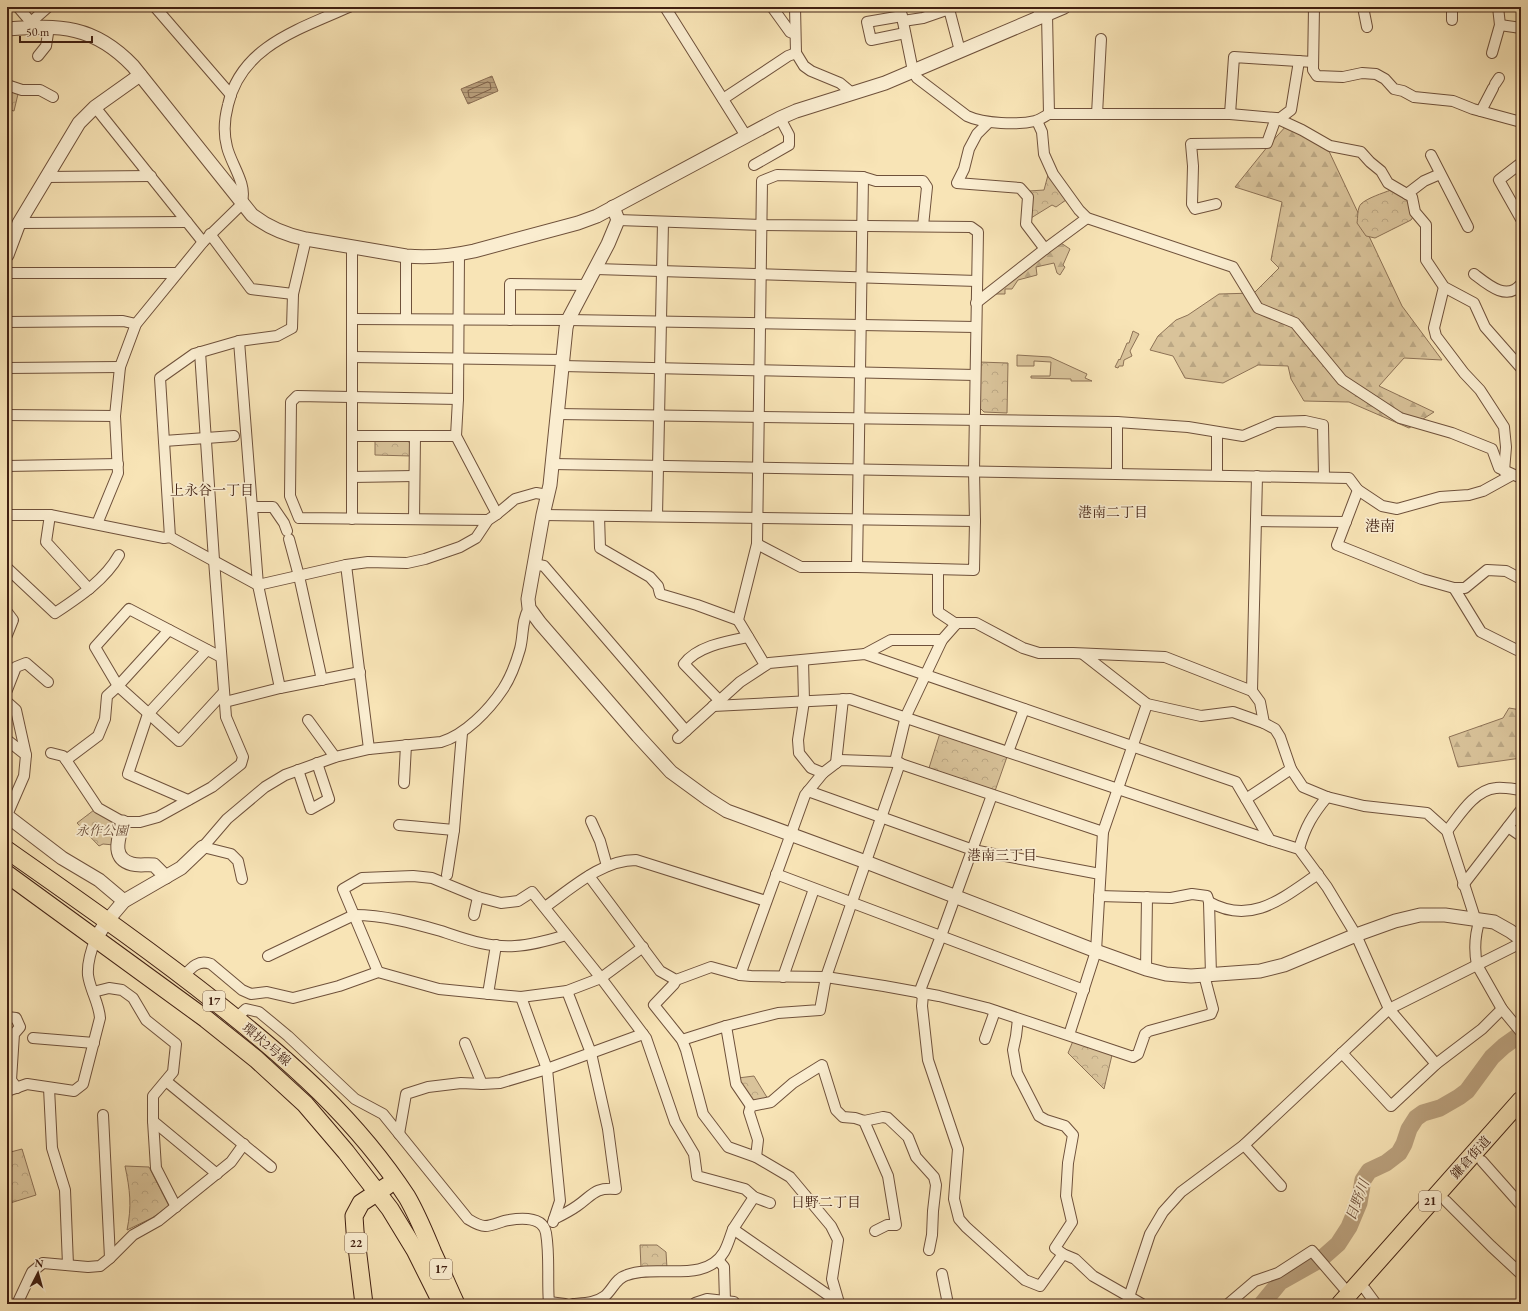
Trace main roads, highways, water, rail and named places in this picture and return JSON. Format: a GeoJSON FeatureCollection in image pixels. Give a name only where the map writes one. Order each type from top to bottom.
{"type":"FeatureCollection","features":[{"type":"Feature","properties":{"kind":"main road","name":"環状2号線"},"geometry":{"type":"LineString","coordinates":[[7,850],[183,977],[236,1018],[309,1081],[366,1142],[408,1199],[427,1234],[456,1304]]}},
{"type":"Feature","properties":{"kind":"main road","name":"環状2号線"},"geometry":{"type":"LineString","coordinates":[[7,874],[206,1019],[272,1073],[305,1104],[378,1192],[406,1233],[415,1250],[434,1296],[442,1304]]}},
{"type":"Feature","properties":{"kind":"main road","name":"鎌倉街道"},"geometry":{"type":"LineString","coordinates":[[1351,1298],[1392,1244],[1521,1100]]}},
{"type":"Feature","properties":{"kind":"main road","name":"鎌倉街道"},"geometry":{"type":"LineString","coordinates":[[1351,1298],[1394,1256],[1446,1200],[1482,1161],[1521,1114]]}},
{"type":"Feature","properties":{"kind":"main road","name":"22"},"geometry":{"type":"LineString","coordinates":[[364,1304],[354,1216],[361,1203],[395,1180]]}},
{"type":"Feature","properties":{"kind":"main road"},"geometry":{"type":"LineString","coordinates":[[427,1234],[439,1248],[466,1304]]}},
{"type":"Feature","properties":{"kind":"water"},"geometry":{"type":"Polygon","coordinates":[[[492,76],[498,91],[468,104],[461,89],[492,76]]]}},
{"type":"Feature","properties":{"kind":"waterway","name":"日野川"},"geometry":{"type":"LineString","coordinates":[[1262,1304],[1280,1282],[1321,1259],[1338,1244],[1349,1227],[1359,1203],[1363,1180],[1369,1171],[1386,1163],[1399,1153],[1409,1129],[1416,1118],[1423,1113],[1440,1108],[1467,1091],[1492,1057],[1521,1034]]}},
{"type":"Feature","properties":{"kind":"district","name":"上永谷一丁目"},"geometry":{"type":"Point","coordinates":[212,490]}},
{"type":"Feature","properties":{"kind":"district","name":"港南二丁目"},"geometry":{"type":"Point","coordinates":[1113,512]}},
{"type":"Feature","properties":{"kind":"district","name":"港南"},"geometry":{"type":"Point","coordinates":[1380,526]}},
{"type":"Feature","properties":{"kind":"district","name":"港南三丁目"},"geometry":{"type":"Point","coordinates":[1002,855]}},
{"type":"Feature","properties":{"kind":"district","name":"日野二丁目"},"geometry":{"type":"Point","coordinates":[826,1202]}},
{"type":"Feature","properties":{"kind":"park label","name":"永作公園"},"geometry":{"type":"Point","coordinates":[102,830]}}]}
